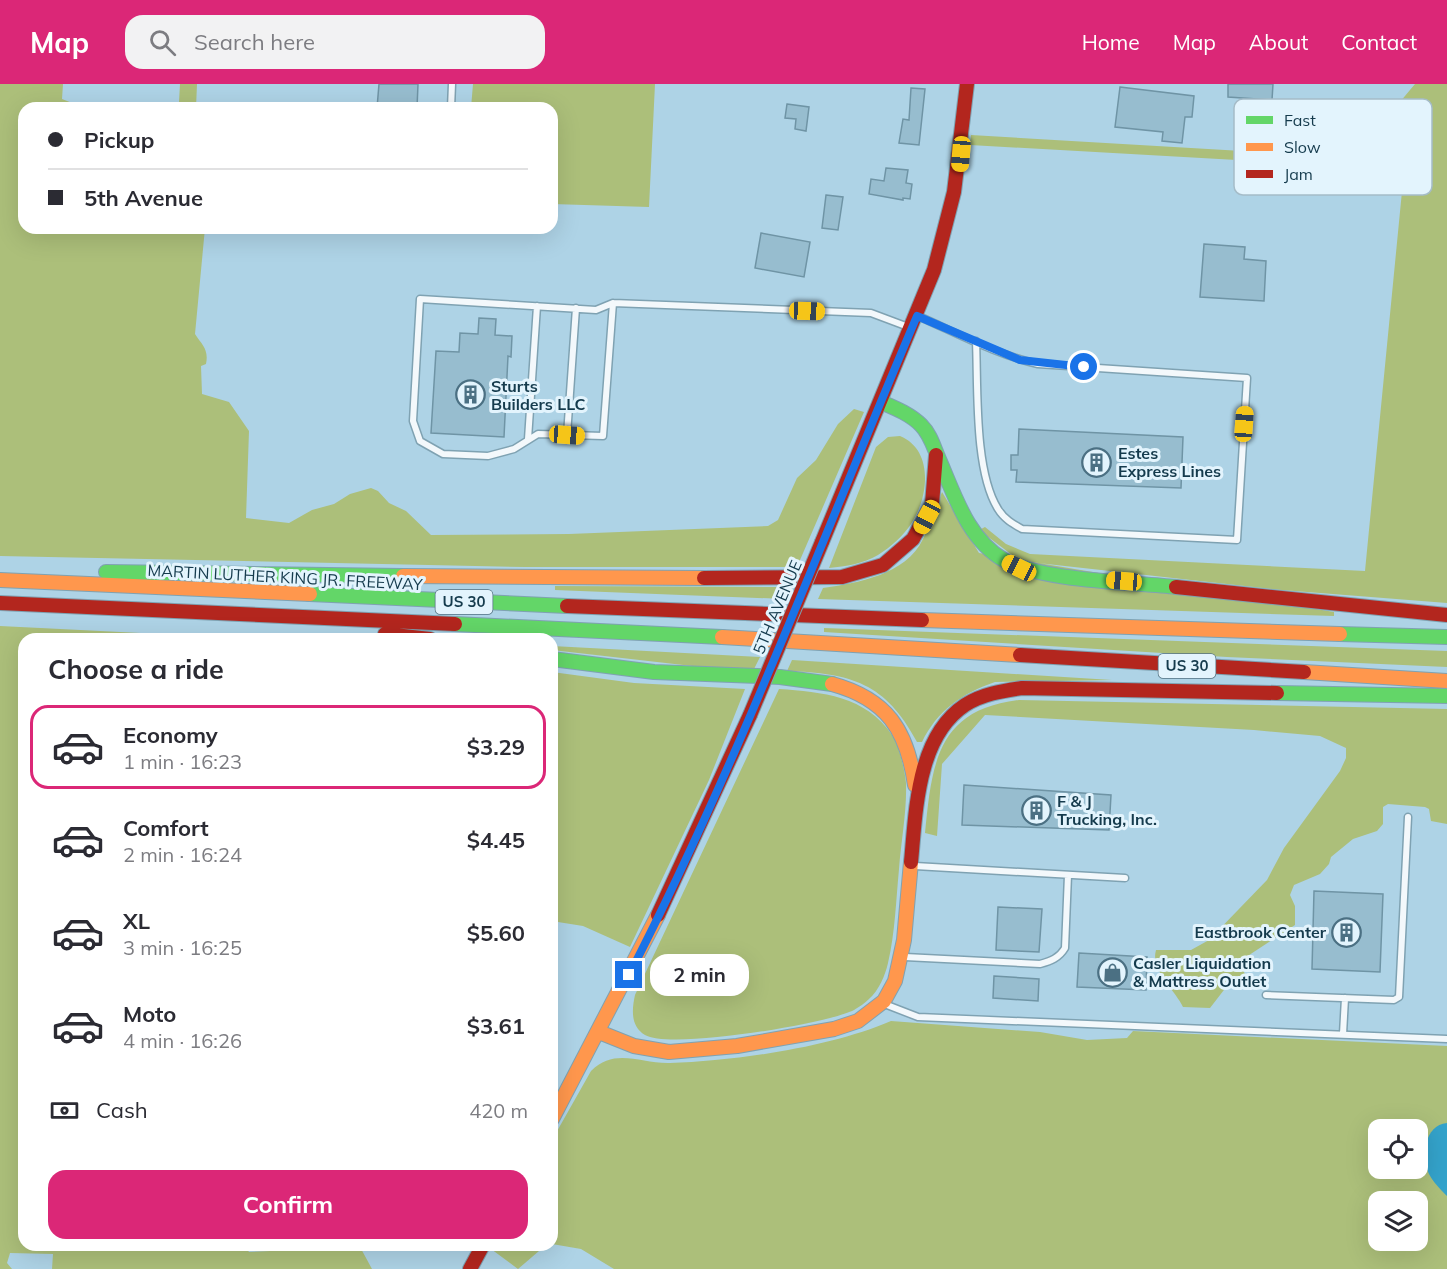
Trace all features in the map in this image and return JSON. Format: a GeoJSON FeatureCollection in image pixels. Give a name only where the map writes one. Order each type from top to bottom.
{"type":"FeatureCollection","features":[{"type":"Feature","properties":{"kind":"main road","name":"5TH AVENUE"},"geometry":{"type":"LineString","coordinates":[[558,1108],[675,883],[750,715],[914,322],[946,234],[959,173],[967,84]]}},
{"type":"Feature","properties":{"kind":"main road"},"geometry":{"type":"LineString","coordinates":[[881,402],[919,422],[929,434],[962,513],[976,537],[993,553],[1019,568],[1051,574],[1447,615]]}},
{"type":"Feature","properties":{"kind":"main road"},"geometry":{"type":"LineString","coordinates":[[0,578],[133,571],[637,579],[842,577],[883,564],[913,539],[932,504],[936,455]]}},
{"type":"Feature","properties":{"kind":"main road","name":"MARTIN LUTHER KING JR. FREEWAY"},"geometry":{"type":"LineString","coordinates":[[0,578],[729,614],[1447,637]]}},
{"type":"Feature","properties":{"kind":"main road","name":"US 30"},"geometry":{"type":"LineString","coordinates":[[0,603],[721,636],[1447,681]]}},
{"type":"Feature","properties":{"kind":"main road"},"geometry":{"type":"LineString","coordinates":[[78,606],[130,620],[370,633]]}},
{"type":"Feature","properties":{"kind":"main road"},"geometry":{"type":"LineString","coordinates":[[558,660],[645,672],[812,681],[844,687],[878,705],[895,724],[908,749],[917,795]]}},
{"type":"Feature","properties":{"kind":"main road"},"geometry":{"type":"LineString","coordinates":[[599,1032],[652,1051],[687,1052],[834,1029],[865,1018],[884,1003],[896,980],[901,957],[917,795],[927,756],[940,730],[968,704],[999,690],[1022,688],[1447,696]]}},
{"type":"Feature","properties":{"kind":"main road"},"geometry":{"type":"LineString","coordinates":[[470,1269],[480,1251]]}},
{"type":"Feature","properties":{"kind":"lane"},"geometry":{"type":"LineString","coordinates":[[451,102],[452,84]]}},
{"type":"Feature","properties":{"kind":"lane"},"geometry":{"type":"LineString","coordinates":[[613,303],[604,433],[600,438],[538,434],[514,449],[488,456],[443,453],[420,441],[413,421],[420,298],[596,310],[613,303],[871,313],[914,322],[976,341],[1020,360],[1038,364],[1247,378],[1237,540],[1023,529],[1008,521],[998,510],[986,478],[976,341]]}},
{"type":"Feature","properties":{"kind":"lane"},"geometry":{"type":"LineString","coordinates":[[528,439],[537,306]]}},
{"type":"Feature","properties":{"kind":"lane"},"geometry":{"type":"LineString","coordinates":[[567,435],[576,308]]}},
{"type":"Feature","properties":{"kind":"lane"},"geometry":{"type":"LineString","coordinates":[[1266,995],[1394,1000],[1399,997],[1408,816]]}},
{"type":"Feature","properties":{"kind":"lane"},"geometry":{"type":"LineString","coordinates":[[911,866],[1125,878]]}},
{"type":"Feature","properties":{"kind":"lane"},"geometry":{"type":"LineString","coordinates":[[901,957],[1040,964],[1051,961],[1060,956],[1065,948],[1068,875]]}},
{"type":"Feature","properties":{"kind":"lane"},"geometry":{"type":"LineString","coordinates":[[1343,1034],[1345,998]]}},
{"type":"Feature","properties":{"kind":"lane"},"geometry":{"type":"LineString","coordinates":[[884,1003],[918,1017],[1447,1039]]}},
{"type":"Feature","properties":{"kind":"green space"},"geometry":{"type":"Polygon","coordinates":[[[0,84],[63,84],[62,99],[70,102],[18,102],[18,234],[204,234],[195,334],[207,355],[206,364],[201,366],[202,394],[229,402],[249,431],[246,518],[289,523],[312,510],[334,504],[350,494],[371,488],[378,491],[389,503],[406,511],[431,535],[569,534],[768,526],[778,520],[797,478],[816,460],[838,424],[854,409],[864,412],[797,567],[525,567],[0,556],[0,84]]]}},
{"type":"Feature","properties":{"kind":"green space"},"geometry":{"type":"Polygon","coordinates":[[[180,84],[197,84],[196,102],[179,102],[180,84]]]}},
{"type":"Feature","properties":{"kind":"green space"},"geometry":{"type":"Polygon","coordinates":[[[473,84],[655,84],[649,207],[558,204],[558,102],[472,102],[473,84]]]}},
{"type":"Feature","properties":{"kind":"green space"},"geometry":{"type":"Polygon","coordinates":[[[1415,84],[1447,84],[1447,603],[1282,590],[1020,561],[979,530],[985,527],[1006,544],[1030,554],[1365,571],[1402,195],[1432,195],[1432,99],[1402,99],[1415,84]]]}},
{"type":"Feature","properties":{"kind":"green space"},"geometry":{"type":"Polygon","coordinates":[[[971,135],[1234,151],[1234,160],[970,145],[971,135]]]}},
{"type":"Feature","properties":{"kind":"green space"},"geometry":{"type":"Polygon","coordinates":[[[900,436],[919,452],[923,463],[924,488],[917,513],[900,537],[878,555],[860,563],[829,568],[876,447],[888,437],[900,436]]]}},
{"type":"Feature","properties":{"kind":"green space"},"geometry":{"type":"Polygon","coordinates":[[[942,492],[979,553],[1334,612],[1334,616],[818,599],[823,588],[865,580],[893,569],[905,561],[923,539],[942,492]]]}},
{"type":"Feature","properties":{"kind":"green space"},"geometry":{"type":"Polygon","coordinates":[[[555,586],[790,587],[785,599],[555,590],[555,586]]]}},
{"type":"Feature","properties":{"kind":"green space"},"geometry":{"type":"Polygon","coordinates":[[[0,626],[140,633],[18,633],[18,1251],[362,1251],[372,1269],[52,1269],[53,1254],[10,1253],[7,1263],[12,1269],[0,1269],[0,626]]]}},
{"type":"Feature","properties":{"kind":"green space"},"geometry":{"type":"Polygon","coordinates":[[[824,628],[1447,651],[1447,667],[1227,657],[824,632],[824,628]]]}},
{"type":"Feature","properties":{"kind":"green space"},"geometry":{"type":"Polygon","coordinates":[[[558,646],[760,657],[754,669],[692,666],[558,651],[558,646]]]}},
{"type":"Feature","properties":{"kind":"green space"},"geometry":{"type":"Polygon","coordinates":[[[792,660],[1112,680],[995,682],[983,686],[952,704],[935,721],[922,742],[917,742],[893,706],[879,694],[848,679],[810,672],[787,671],[792,660]]]}},
{"type":"Feature","properties":{"kind":"green space"},"geometry":{"type":"Polygon","coordinates":[[[558,673],[634,683],[745,689],[709,780],[630,947],[583,926],[558,922],[558,673]]]}},
{"type":"Feature","properties":{"kind":"green space"},"geometry":{"type":"Polygon","coordinates":[[[779,689],[827,695],[856,704],[881,722],[897,745],[906,783],[906,804],[894,928],[883,978],[873,995],[856,1009],[813,1022],[715,1037],[660,1039],[645,1035],[634,1022],[635,995],[779,689]]]}},
{"type":"Feature","properties":{"kind":"green space"},"geometry":{"type":"Polygon","coordinates":[[[1019,700],[1447,709],[1447,824],[1431,821],[1429,809],[1425,807],[1388,804],[1383,807],[1383,824],[1377,831],[1353,839],[1331,857],[1329,864],[1320,874],[1294,885],[1290,895],[1295,906],[1295,925],[1237,963],[1253,984],[1227,986],[1210,1008],[1183,1007],[1160,972],[1155,957],[1156,950],[1191,950],[1209,940],[1267,880],[1284,848],[1340,771],[1346,758],[1346,748],[1320,736],[1254,730],[985,715],[942,764],[937,836],[925,833],[936,763],[944,744],[955,728],[971,715],[992,706],[1019,700]]]}},
{"type":"Feature","properties":{"kind":"green space"},"geometry":{"type":"Polygon","coordinates":[[[891,1021],[1040,1032],[1087,1040],[1127,1038],[1133,1031],[1447,1046],[1447,1269],[614,1269],[581,1249],[558,1245],[558,1129],[591,1071],[600,1064],[619,1058],[659,1063],[696,1062],[753,1056],[812,1045],[891,1021]]]}},
{"type":"Feature","properties":{"kind":"green space"},"geometry":{"type":"Polygon","coordinates":[[[494,1251],[539,1251],[518,1269],[494,1251]]]}},
{"type":"Feature","properties":{"kind":"water"},"geometry":{"type":"Polygon","coordinates":[[[1447,1123],[1447,1196],[1435,1183],[1428,1170],[1428,1138],[1433,1129],[1447,1123]]]}},
{"type":"Feature","properties":{"kind":"building"},"geometry":{"type":"Polygon","coordinates":[[[379,84],[418,84],[417,102],[378,102],[379,84]]]}},
{"type":"Feature","properties":{"kind":"building"},"geometry":{"type":"Polygon","coordinates":[[[1228,84],[1273,84],[1272,99],[1228,97],[1228,84]]]}},
{"type":"Feature","properties":{"kind":"building"},"geometry":{"type":"Polygon","coordinates":[[[1120,87],[1194,96],[1192,117],[1185,117],[1182,143],[1162,141],[1163,132],[1115,127],[1120,87]]]}},
{"type":"Feature","properties":{"kind":"building"},"geometry":{"type":"Polygon","coordinates":[[[911,88],[925,89],[919,145],[899,143],[903,119],[909,120],[911,88]]]}},
{"type":"Feature","properties":{"kind":"building"},"geometry":{"type":"Polygon","coordinates":[[[787,104],[809,107],[806,131],[795,129],[796,119],[785,118],[787,104]]]}},
{"type":"Feature","properties":{"kind":"building"},"geometry":{"type":"Polygon","coordinates":[[[886,168],[908,170],[906,183],[912,184],[910,199],[903,198],[903,200],[869,194],[871,179],[884,181],[886,168]]]}},
{"type":"Feature","properties":{"kind":"building"},"geometry":{"type":"Polygon","coordinates":[[[826,195],[843,197],[838,230],[822,228],[826,195]]]}},
{"type":"Feature","properties":{"kind":"building"},"geometry":{"type":"Polygon","coordinates":[[[761,233],[810,242],[804,277],[755,268],[761,233]]]}},
{"type":"Feature","properties":{"kind":"building"},"geometry":{"type":"Polygon","coordinates":[[[1204,244],[1245,247],[1244,259],[1266,261],[1264,301],[1200,297],[1204,244]]]}},
{"type":"Feature","properties":{"kind":"building","name":"Sturts Builders LLC"},"geometry":{"type":"Polygon","coordinates":[[[479,318],[496,319],[495,335],[512,336],[511,357],[508,356],[504,437],[431,433],[436,351],[459,352],[460,333],[478,334],[479,318]]]}},
{"type":"Feature","properties":{"kind":"building","name":"Estes Express Lines"},"geometry":{"type":"Polygon","coordinates":[[[1019,429],[1183,437],[1181,488],[1016,482],[1017,470],[1011,470],[1011,455],[1018,455],[1019,429]]]}},
{"type":"Feature","properties":{"kind":"building","name":"F & J Trucking, Inc."},"geometry":{"type":"Polygon","coordinates":[[[964,785],[1111,795],[1109,830],[962,825],[964,785]]]}},
{"type":"Feature","properties":{"kind":"building","name":"Eastbrook Center"},"geometry":{"type":"Polygon","coordinates":[[[1314,891],[1383,894],[1380,972],[1312,969],[1314,891]]]}},
{"type":"Feature","properties":{"kind":"building"},"geometry":{"type":"Polygon","coordinates":[[[998,907],[1042,909],[1039,952],[996,950],[998,907]]]}},
{"type":"Feature","properties":{"kind":"building","name":"Casler Liquidation & Mattress Outlet"},"geometry":{"type":"Polygon","coordinates":[[[1079,953],[1147,957],[1146,990],[1077,987],[1079,953]]]}},
{"type":"Feature","properties":{"kind":"building"},"geometry":{"type":"Polygon","coordinates":[[[994,976],[1039,979],[1038,1001],[993,998],[994,976]]]}},
{"type":"Feature","properties":{"kind":"traffic: fast"},"geometry":{"type":"LineString","coordinates":[[881,402],[907,414],[924,428],[971,528],[991,551],[1004,560],[1020,567],[1063,576],[1176,587]]}},
{"type":"Feature","properties":{"kind":"traffic: fast"},"geometry":{"type":"LineString","coordinates":[[106,572],[403,576]]}},
{"type":"Feature","properties":{"kind":"traffic: fast"},"geometry":{"type":"LineString","coordinates":[[310,594],[567,606]]}},
{"type":"Feature","properties":{"kind":"traffic: fast"},"geometry":{"type":"LineString","coordinates":[[455,624],[722,637]]}},
{"type":"Feature","properties":{"kind":"traffic: fast"},"geometry":{"type":"LineString","coordinates":[[1340,634],[1447,637]]}},
{"type":"Feature","properties":{"kind":"traffic: fast"},"geometry":{"type":"LineString","coordinates":[[558,660],[654,672],[780,677],[832,684]]}},
{"type":"Feature","properties":{"kind":"traffic: fast"},"geometry":{"type":"LineString","coordinates":[[1277,693],[1447,696]]}},
{"type":"Feature","properties":{"kind":"traffic: slow"},"geometry":{"type":"LineString","coordinates":[[403,576],[704,578]]}},
{"type":"Feature","properties":{"kind":"traffic: slow"},"geometry":{"type":"LineString","coordinates":[[0,580],[310,594]]}},
{"type":"Feature","properties":{"kind":"traffic: slow"},"geometry":{"type":"LineString","coordinates":[[922,620],[1340,634]]}},
{"type":"Feature","properties":{"kind":"traffic: slow"},"geometry":{"type":"LineString","coordinates":[[722,637],[1020,655]]}},
{"type":"Feature","properties":{"kind":"traffic: slow"},"geometry":{"type":"LineString","coordinates":[[1304,672],[1447,681]]}},
{"type":"Feature","properties":{"kind":"traffic: slow"},"geometry":{"type":"LineString","coordinates":[[832,684],[867,698],[891,720],[906,748],[915,785]]}},
{"type":"Feature","properties":{"kind":"traffic: slow"},"geometry":{"type":"LineString","coordinates":[[599,1032],[634,1046],[669,1052],[737,1046],[834,1029],[858,1021],[884,1001],[895,981],[904,940],[911,862]]}},
{"type":"Feature","properties":{"kind":"traffic: slow"},"geometry":{"type":"LineString","coordinates":[[558,1107],[658,915]]}},
{"type":"Feature","properties":{"kind":"traffic: jam"},"geometry":{"type":"LineString","coordinates":[[822,542],[934,270],[954,192],[967,84]]}},
{"type":"Feature","properties":{"kind":"traffic: jam"},"geometry":{"type":"LineString","coordinates":[[704,578],[842,577],[883,565],[913,539],[932,504],[936,455]]}},
{"type":"Feature","properties":{"kind":"traffic: jam"},"geometry":{"type":"LineString","coordinates":[[750,715],[822,542]]}},
{"type":"Feature","properties":{"kind":"traffic: jam"},"geometry":{"type":"LineString","coordinates":[[1176,587],[1447,615]]}},
{"type":"Feature","properties":{"kind":"traffic: jam"},"geometry":{"type":"LineString","coordinates":[[0,603],[455,624]]}},
{"type":"Feature","properties":{"kind":"traffic: jam"},"geometry":{"type":"LineString","coordinates":[[567,606],[922,620]]}},
{"type":"Feature","properties":{"kind":"traffic: jam"},"geometry":{"type":"LineString","coordinates":[[1020,655],[1304,672]]}},
{"type":"Feature","properties":{"kind":"traffic: jam"},"geometry":{"type":"LineString","coordinates":[[911,862],[918,798],[928,755],[949,719],[965,705],[978,698],[1022,688],[1277,693]]}},
{"type":"Feature","properties":{"kind":"traffic: jam"},"geometry":{"type":"LineString","coordinates":[[658,915],[750,715]]}},
{"type":"Feature","properties":{"kind":"traffic: jam"},"geometry":{"type":"LineString","coordinates":[[470,1269],[480,1251]]}},
{"type":"Feature","properties":{"kind":"place","name":"Sturts Builders LLC"},"geometry":{"type":"Point","coordinates":[470,395]}},
{"type":"Feature","properties":{"kind":"place","name":"Estes Express Lines"},"geometry":{"type":"Point","coordinates":[1097,462]}},
{"type":"Feature","properties":{"kind":"place","name":"F & J Trucking, Inc."},"geometry":{"type":"Point","coordinates":[1036,810]}},
{"type":"Feature","properties":{"kind":"place","name":"Eastbrook Center"},"geometry":{"type":"Point","coordinates":[1347,932]}},
{"type":"Feature","properties":{"kind":"place","name":"Casler Liquidation & Mattress Outlet"},"geometry":{"type":"Point","coordinates":[1112,972]}},
{"type":"Feature","properties":{"kind":"route"},"geometry":{"type":"LineString","coordinates":[[629,975],[675,883],[750,715],[917,316],[1020,360],[1038,364],[1084,367]]}}]}
